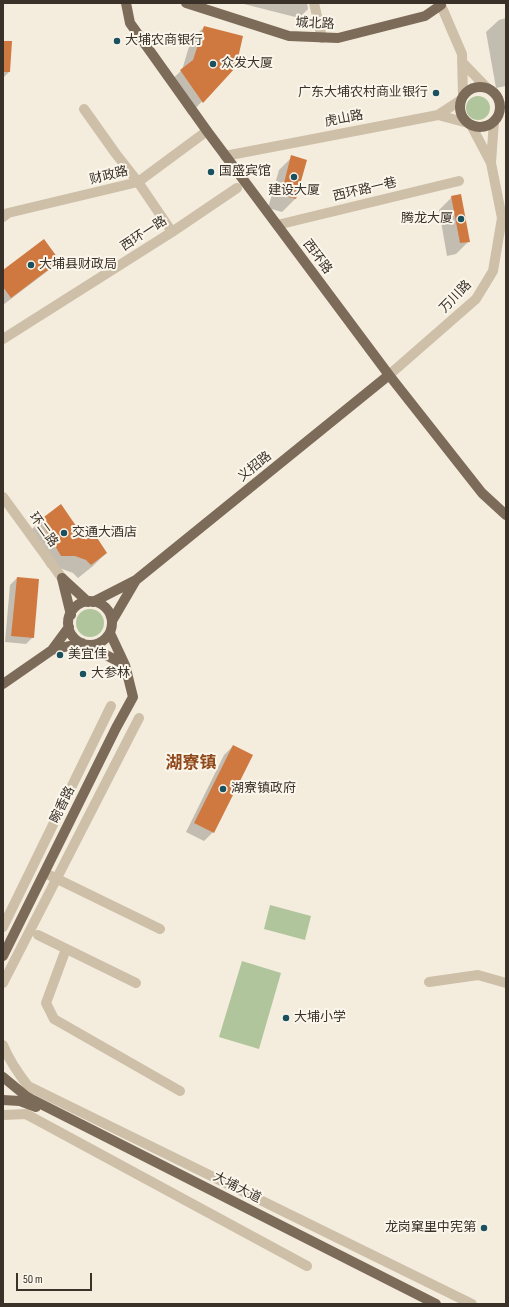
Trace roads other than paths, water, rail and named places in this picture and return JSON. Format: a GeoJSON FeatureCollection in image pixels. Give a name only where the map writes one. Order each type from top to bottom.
{"type":"FeatureCollection","features":[{"type":"Feature","properties":{"kind":"main road","name":"西环路"},"geometry":{"type":"LineString","coordinates":[[126,3],[130,23],[207,132],[389,375],[482,493],[506,515]]}},
{"type":"Feature","properties":{"kind":"main road","name":"城北路"},"geometry":{"type":"LineString","coordinates":[[186,3],[289,36],[322,38],[338,38],[425,16],[442,4]]}},
{"type":"Feature","properties":{"kind":"main road"},"geometry":{"type":"LineString","coordinates":[[473,88],[487,88],[501,96],[500,115],[490,125],[482,128],[470,124],[464,119],[460,111],[462,98],[468,90],[473,88]]}},
{"type":"Feature","properties":{"kind":"main road","name":"义招路"},"geometry":{"type":"LineString","coordinates":[[136,580],[389,375]]}},
{"type":"Feature","properties":{"kind":"main road"},"geometry":{"type":"LineString","coordinates":[[62,578],[90,602],[103,605],[108,610],[112,621]]}},
{"type":"Feature","properties":{"kind":"main road"},"geometry":{"type":"LineString","coordinates":[[3,684],[52,650],[69,627],[71,615],[62,578]]}},
{"type":"Feature","properties":{"kind":"main road"},"geometry":{"type":"LineString","coordinates":[[71,615],[77,606],[90,602],[136,580]]}},
{"type":"Feature","properties":{"kind":"main road"},"geometry":{"type":"LineString","coordinates":[[52,650],[84,644],[97,644],[103,641],[110,633],[112,621],[136,580]]}},
{"type":"Feature","properties":{"kind":"main road"},"geometry":{"type":"LineString","coordinates":[[69,627],[73,637],[125,664]]}},
{"type":"Feature","properties":{"kind":"main road","name":"畹香路"},"geometry":{"type":"LineString","coordinates":[[3,956],[116,728],[133,697],[125,664],[110,633]]}},
{"type":"Feature","properties":{"kind":"main road"},"geometry":{"type":"LineString","coordinates":[[3,1077],[23,1099]]}},
{"type":"Feature","properties":{"kind":"main road"},"geometry":{"type":"LineString","coordinates":[[3,1100],[23,1099]]}},
{"type":"Feature","properties":{"kind":"main road","name":"大埔大道"},"geometry":{"type":"LineString","coordinates":[[23,1099],[427,1304]]}},
{"type":"Feature","properties":{"kind":"main road","name":"大埔大道"},"geometry":{"type":"LineString","coordinates":[[23,1099],[436,1304]]}},
{"type":"Feature","properties":{"kind":"street"},"geometry":{"type":"LineString","coordinates":[[314,3],[322,38]]}},
{"type":"Feature","properties":{"kind":"street"},"geometry":{"type":"LineString","coordinates":[[438,115],[462,98],[462,54],[442,4]]}},
{"type":"Feature","properties":{"kind":"street"},"geometry":{"type":"LineString","coordinates":[[462,62],[487,88]]}},
{"type":"Feature","properties":{"kind":"street"},"geometry":{"type":"LineString","coordinates":[[84,109],[138,182],[172,232]]}},
{"type":"Feature","properties":{"kind":"street","name":"虎山路"},"geometry":{"type":"LineString","coordinates":[[225,156],[438,115],[470,124]]}},
{"type":"Feature","properties":{"kind":"street"},"geometry":{"type":"LineString","coordinates":[[491,163],[500,115]]}},
{"type":"Feature","properties":{"kind":"street"},"geometry":{"type":"LineString","coordinates":[[470,124],[491,163],[505,221]]}},
{"type":"Feature","properties":{"kind":"street","name":"财政路"},"geometry":{"type":"LineString","coordinates":[[5,212],[138,182],[207,132]]}},
{"type":"Feature","properties":{"kind":"street","name":"西环路一巷"},"geometry":{"type":"LineString","coordinates":[[277,225],[459,181]]}},
{"type":"Feature","properties":{"kind":"street","name":"西环一路"},"geometry":{"type":"LineString","coordinates":[[3,339],[172,232],[237,188]]}},
{"type":"Feature","properties":{"kind":"street","name":"万川路"},"geometry":{"type":"LineString","coordinates":[[389,375],[476,298],[493,271],[505,221]]}},
{"type":"Feature","properties":{"kind":"street","name":"环二路"},"geometry":{"type":"LineString","coordinates":[[3,497],[62,578]]}},
{"type":"Feature","properties":{"kind":"street"},"geometry":{"type":"LineString","coordinates":[[3,927],[111,706]]}},
{"type":"Feature","properties":{"kind":"street"},"geometry":{"type":"LineString","coordinates":[[3,983],[139,718]]}},
{"type":"Feature","properties":{"kind":"street"},"geometry":{"type":"LineString","coordinates":[[44,873],[160,929]]}},
{"type":"Feature","properties":{"kind":"street"},"geometry":{"type":"LineString","coordinates":[[38,935],[136,983]]}},
{"type":"Feature","properties":{"kind":"street"},"geometry":{"type":"LineString","coordinates":[[66,949],[46,1003],[54,1019],[180,1091]]}},
{"type":"Feature","properties":{"kind":"street"},"geometry":{"type":"LineString","coordinates":[[429,982],[478,975],[506,983]]}},
{"type":"Feature","properties":{"kind":"street"},"geometry":{"type":"LineString","coordinates":[[3,1045],[6,1054],[28,1086],[472,1304]]}},
{"type":"Feature","properties":{"kind":"street"},"geometry":{"type":"LineString","coordinates":[[3,1115],[26,1114],[307,1266]]}},
{"type":"Feature","properties":{"kind":"place","name":"大埔农商银行"},"geometry":{"type":"Point","coordinates":[117,41]}},
{"type":"Feature","properties":{"kind":"place","name":"众发大厦"},"geometry":{"type":"Point","coordinates":[213,64]}},
{"type":"Feature","properties":{"kind":"place","name":"广东大埔农村商业银行"},"geometry":{"type":"Point","coordinates":[436,93]}},
{"type":"Feature","properties":{"kind":"place","name":"国盛宾馆"},"geometry":{"type":"Point","coordinates":[211,172]}},
{"type":"Feature","properties":{"kind":"place","name":"建设大厦"},"geometry":{"type":"Point","coordinates":[294,177]}},
{"type":"Feature","properties":{"kind":"place","name":"腾龙大厦"},"geometry":{"type":"Point","coordinates":[461,219]}},
{"type":"Feature","properties":{"kind":"place","name":"大埔县财政局"},"geometry":{"type":"Point","coordinates":[31,265]}},
{"type":"Feature","properties":{"kind":"place","name":"交通大酒店"},"geometry":{"type":"Point","coordinates":[64,533]}},
{"type":"Feature","properties":{"kind":"place","name":"美宜佳"},"geometry":{"type":"Point","coordinates":[60,655]}},
{"type":"Feature","properties":{"kind":"place","name":"大参林"},"geometry":{"type":"Point","coordinates":[83,674]}},
{"type":"Feature","properties":{"kind":"place","name":"湖寮镇政府"},"geometry":{"type":"Point","coordinates":[223,789]}},
{"type":"Feature","properties":{"kind":"place","name":"大埔小学"},"geometry":{"type":"Point","coordinates":[286,1018]}},
{"type":"Feature","properties":{"kind":"place","name":"龙岗窠里中宪第"},"geometry":{"type":"Point","coordinates":[484,1228]}},
{"type":"Feature","properties":{"kind":"district","name":"湖寮镇"},"geometry":{"type":"Point","coordinates":[191,764]}}]}
